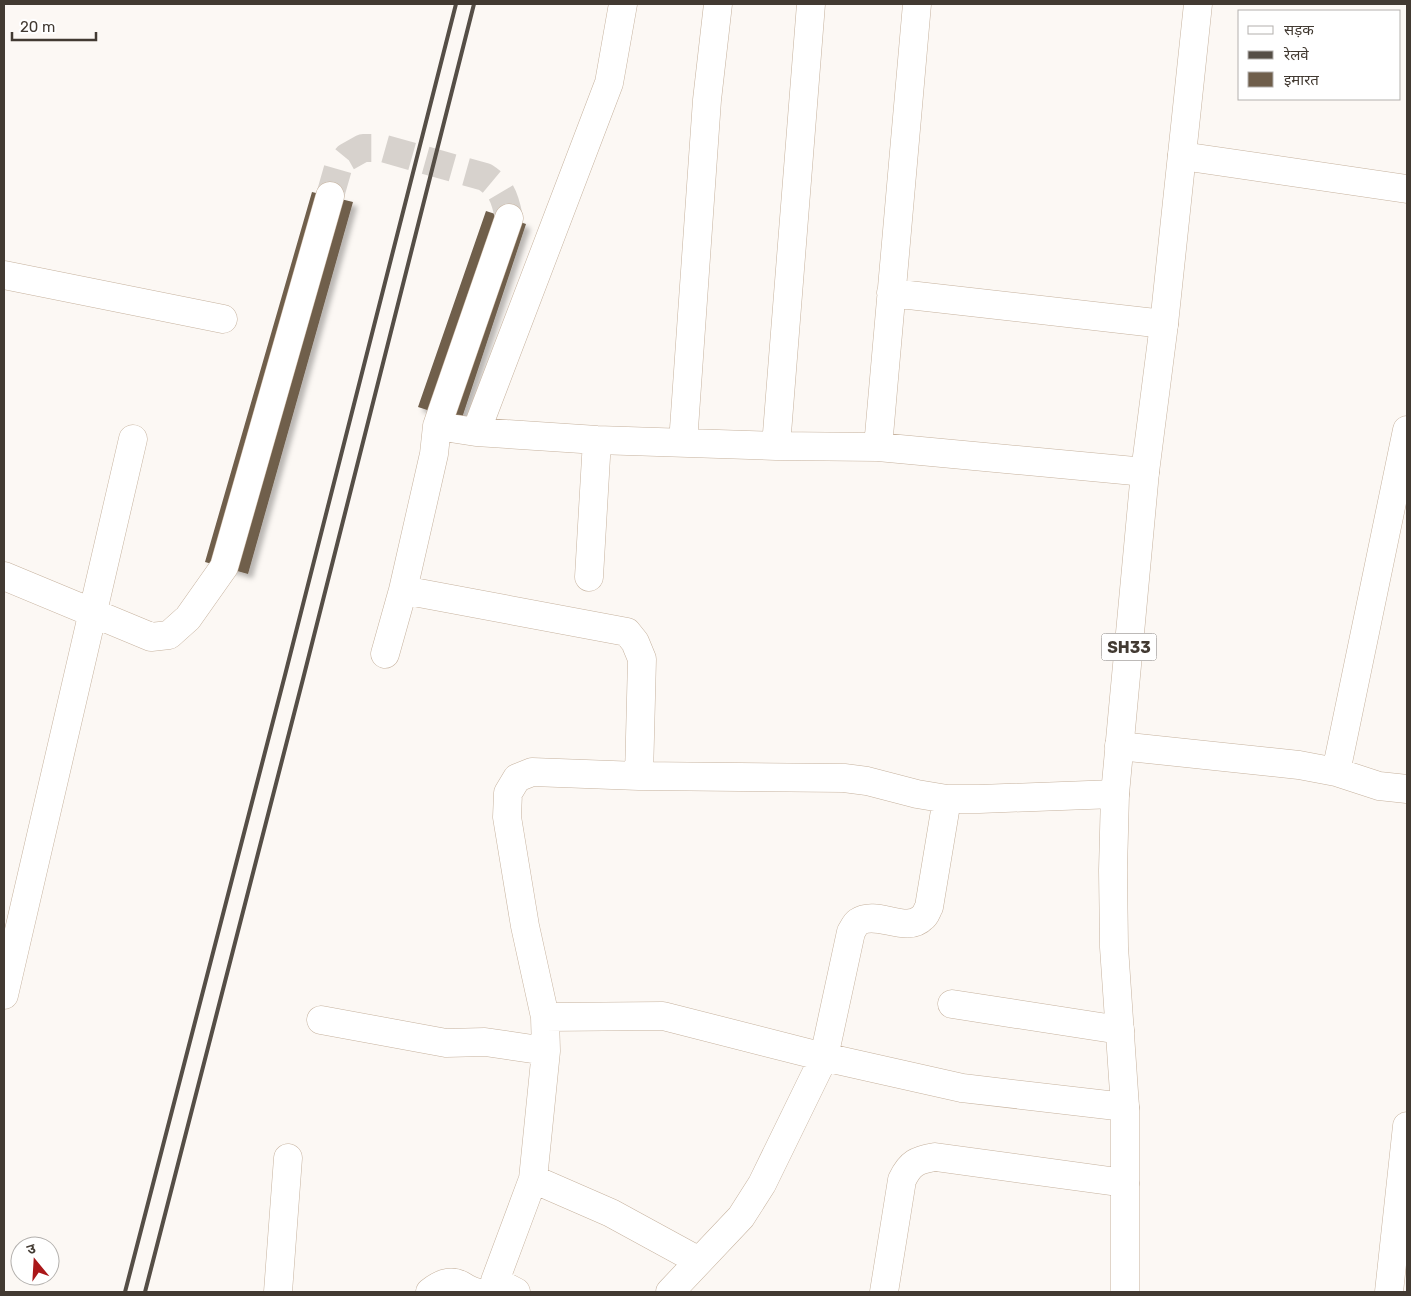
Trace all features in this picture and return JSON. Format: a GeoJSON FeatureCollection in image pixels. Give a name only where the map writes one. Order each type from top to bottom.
{"type":"FeatureCollection","features":[{"type":"Feature","properties":{"kind":"street"},"geometry":{"type":"LineString","coordinates":[[476,432],[609,83],[623,4]]}},
{"type":"Feature","properties":{"kind":"street"},"geometry":{"type":"LineString","coordinates":[[683,443],[707,100],[718,4]]}},
{"type":"Feature","properties":{"kind":"street"},"geometry":{"type":"LineString","coordinates":[[776,446],[811,4]]}},
{"type":"Feature","properties":{"kind":"street"},"geometry":{"type":"LineString","coordinates":[[878,447],[890,293],[917,4]]}},
{"type":"Feature","properties":{"kind":"street","name":"SH33"},"geometry":{"type":"LineString","coordinates":[[1125,1292],[1125,1107],[1114,938],[1115,794],[1145,472],[1164,324],[1198,4]]}},
{"type":"Feature","properties":{"kind":"street"},"geometry":{"type":"LineString","coordinates":[[1182,156],[1407,189]]}},
{"type":"Feature","properties":{"kind":"street"},"geometry":{"type":"LineString","coordinates":[[4,576],[151,638],[169,635],[188,618],[224,567],[330,196]]}},
{"type":"Feature","properties":{"kind":"street"},"geometry":{"type":"LineString","coordinates":[[385,654],[434,454],[437,426],[509,218]]}},
{"type":"Feature","properties":{"kind":"street"},"geometry":{"type":"LineString","coordinates":[[4,275],[223,319]]}},
{"type":"Feature","properties":{"kind":"street"},"geometry":{"type":"LineString","coordinates":[[890,293],[1164,324]]}},
{"type":"Feature","properties":{"kind":"street"},"geometry":{"type":"LineString","coordinates":[[437,426],[476,432],[597,440],[776,446],[878,447],[1145,472]]}},
{"type":"Feature","properties":{"kind":"street"},"geometry":{"type":"LineString","coordinates":[[1336,772],[1407,430]]}},
{"type":"Feature","properties":{"kind":"street"},"geometry":{"type":"LineString","coordinates":[[4,995],[133,439]]}},
{"type":"Feature","properties":{"kind":"street"},"geometry":{"type":"LineString","coordinates":[[589,577],[597,440]]}},
{"type":"Feature","properties":{"kind":"street"},"geometry":{"type":"LineString","coordinates":[[402,590],[627,632],[635,642],[642,659],[639,776]]}},
{"type":"Feature","properties":{"kind":"street"},"geometry":{"type":"LineString","coordinates":[[1119,746],[1278,762],[1336,772],[1379,786],[1407,789]]}},
{"type":"Feature","properties":{"kind":"street"},"geometry":{"type":"LineString","coordinates":[[430,1292],[439,1285],[449,1282],[458,1283],[473,1292],[493,1290],[533,1179],[546,1051],[545,1017],[520,899],[507,817],[508,793],[516,778],[532,772],[639,776],[844,778],[867,781],[918,794],[948,798],[979,799],[1115,794]]}},
{"type":"Feature","properties":{"kind":"street"},"geometry":{"type":"LineString","coordinates":[[670,1292],[741,1217],[762,1184],[824,1057],[850,932],[857,923],[870,917],[904,923],[914,922],[924,917],[929,906],[948,798]]}},
{"type":"Feature","properties":{"kind":"street"},"geometry":{"type":"LineString","coordinates":[[952,1004],[1120,1030]]}},
{"type":"Feature","properties":{"kind":"street"},"geometry":{"type":"LineString","coordinates":[[545,1017],[663,1016],[824,1057],[962,1088],[1125,1107]]}},
{"type":"Feature","properties":{"kind":"street"},"geometry":{"type":"LineString","coordinates":[[321,1020],[446,1043],[485,1042],[546,1051]]}},
{"type":"Feature","properties":{"kind":"street"},"geometry":{"type":"LineString","coordinates":[[1395,1283],[1407,1126]]}},
{"type":"Feature","properties":{"kind":"street"},"geometry":{"type":"LineString","coordinates":[[884,1292],[902,1180],[908,1166],[922,1159],[935,1157],[1125,1183]]}},
{"type":"Feature","properties":{"kind":"street"},"geometry":{"type":"LineString","coordinates":[[278,1292],[288,1158]]}},
{"type":"Feature","properties":{"kind":"street"},"geometry":{"type":"LineString","coordinates":[[533,1179],[611,1213],[699,1261]]}},
{"type":"Feature","properties":{"kind":"building"},"geometry":{"type":"Polygon","coordinates":[[[312,192],[353,202],[248,574],[205,562],[312,192]]]}},
{"type":"Feature","properties":{"kind":"building"},"geometry":{"type":"Polygon","coordinates":[[[486,211],[526,224],[461,421],[418,407],[486,211]]]}},
{"type":"Feature","properties":{"kind":"tunnel"},"geometry":{"type":"LineString","coordinates":[[330,196],[338,168],[347,157],[363,148],[382,148],[485,177],[502,194],[509,218]]}},
{"type":"Feature","properties":{"kind":"railway"},"geometry":{"type":"LineString","coordinates":[[125,1292],[456,4]]}},
{"type":"Feature","properties":{"kind":"railway"},"geometry":{"type":"LineString","coordinates":[[145,1292],[474,4]]}}]}
